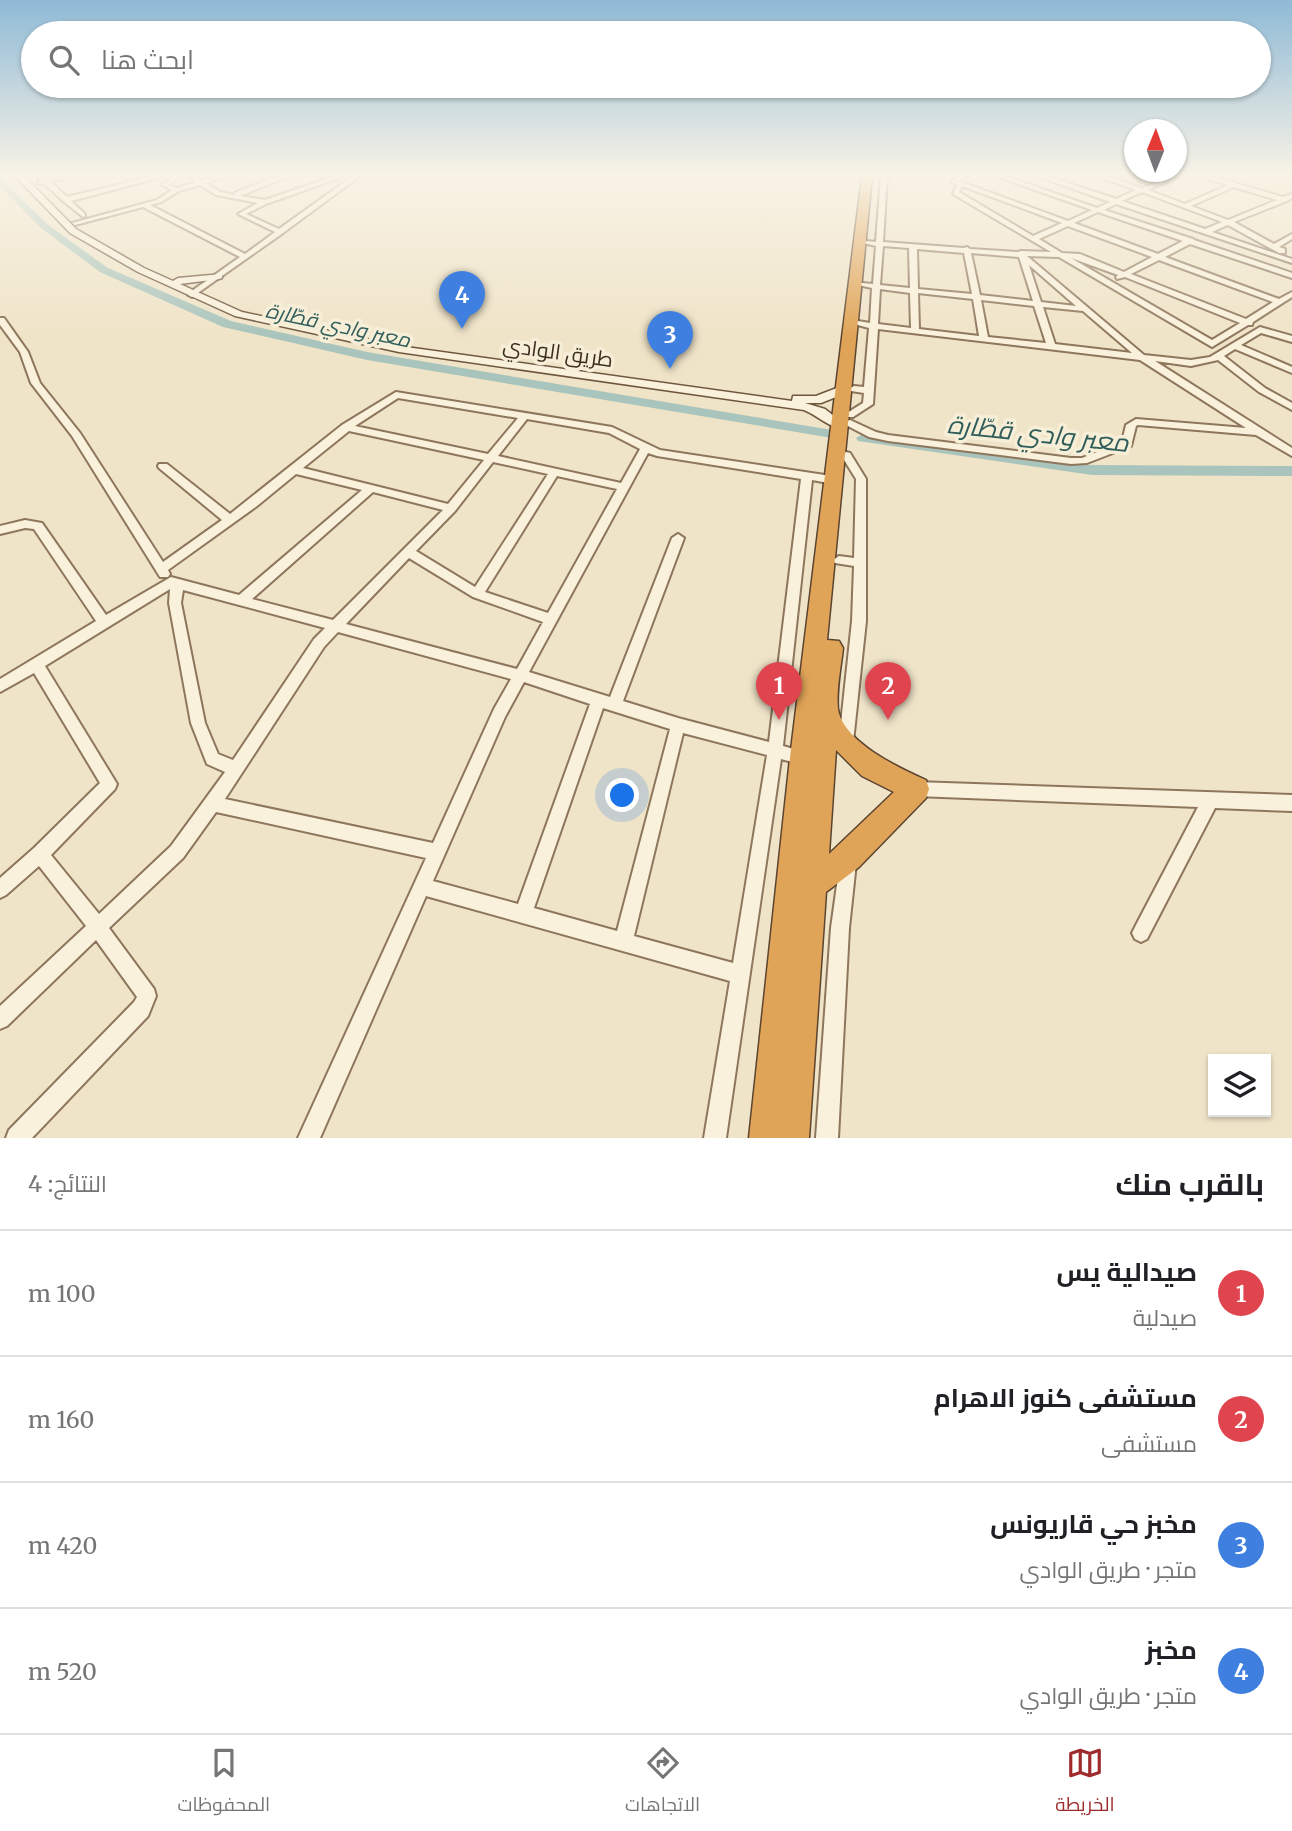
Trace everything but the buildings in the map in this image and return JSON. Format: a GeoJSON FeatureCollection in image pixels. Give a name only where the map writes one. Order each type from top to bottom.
{"type":"FeatureCollection","features":[{"type":"Feature","properties":{"kind":"highway"},"geometry":{"type":"LineString","coordinates":[[855,390],[871,229]]}},
{"type":"Feature","properties":{"kind":"highway"},"geometry":{"type":"LineString","coordinates":[[767,1138],[803,758],[834,480],[867,326],[874,229]]}},
{"type":"Feature","properties":{"kind":"highway"},"geometry":{"type":"LineString","coordinates":[[798,1136],[825,711],[850,561],[847,421]]}},
{"type":"Feature","properties":{"kind":"highway"},"geometry":{"type":"LineString","coordinates":[[812,884],[849,857],[916,789],[857,760],[845,746],[825,711]]}},
{"type":"Feature","properties":{"kind":"main road","name":"طريق الوادي"},"geometry":{"type":"LineString","coordinates":[[72,229],[195,293],[249,316],[418,349],[806,403],[855,390]]}},
{"type":"Feature","properties":{"kind":"main road","name":"طريق الوادي"},"geometry":{"type":"LineString","coordinates":[[95,229],[195,293],[254,312],[418,349]]}},
{"type":"Feature","properties":{"kind":"main road"},"geometry":{"type":"LineString","coordinates":[[178,281],[219,276]]}},
{"type":"Feature","properties":{"kind":"main road"},"geometry":{"type":"LineString","coordinates":[[219,276],[212,289],[219,300]]}},
{"type":"Feature","properties":{"kind":"main road","name":"طريق الوادي"},"geometry":{"type":"LineString","coordinates":[[806,403],[821,412],[847,421]]}},
{"type":"Feature","properties":{"kind":"street"},"geometry":{"type":"LineString","coordinates":[[191,229],[246,257]]}},
{"type":"Feature","properties":{"kind":"street"},"geometry":{"type":"LineString","coordinates":[[275,229],[281,232]]}},
{"type":"Feature","properties":{"kind":"street"},"geometry":{"type":"LineString","coordinates":[[195,293],[285,229]]}},
{"type":"Feature","properties":{"kind":"street"},"geometry":{"type":"LineString","coordinates":[[1016,229],[1212,344],[1292,294]]}},
{"type":"Feature","properties":{"kind":"street"},"geometry":{"type":"LineString","coordinates":[[1033,239],[1057,229]]}},
{"type":"Feature","properties":{"kind":"street"},"geometry":{"type":"LineString","coordinates":[[1083,229],[1280,302]]}},
{"type":"Feature","properties":{"kind":"street"},"geometry":{"type":"LineString","coordinates":[[1155,229],[1292,276]]}},
{"type":"Feature","properties":{"kind":"street"},"geometry":{"type":"LineString","coordinates":[[1198,229],[1292,259]]}},
{"type":"Feature","properties":{"kind":"street"},"geometry":{"type":"LineString","coordinates":[[1107,283],[1214,229]]}},
{"type":"Feature","properties":{"kind":"street"},"geometry":{"type":"LineString","coordinates":[[1241,229],[1292,259]]}},
{"type":"Feature","properties":{"kind":"street"},"geometry":{"type":"LineString","coordinates":[[1274,247],[1292,236]]}},
{"type":"Feature","properties":{"kind":"street"},"geometry":{"type":"LineString","coordinates":[[874,243],[1077,256],[1249,323]]}},
{"type":"Feature","properties":{"kind":"street"},"geometry":{"type":"LineString","coordinates":[[912,246],[915,332]]}},
{"type":"Feature","properties":{"kind":"street"},"geometry":{"type":"LineString","coordinates":[[967,249],[984,338]]}},
{"type":"Feature","properties":{"kind":"street"},"geometry":{"type":"LineString","coordinates":[[1020,254],[1040,304],[1051,346]]}},
{"type":"Feature","properties":{"kind":"street"},"geometry":{"type":"LineString","coordinates":[[1020,254],[1143,358],[1292,453]]}},
{"type":"Feature","properties":{"kind":"street"},"geometry":{"type":"LineString","coordinates":[[870,286],[1086,309]]}},
{"type":"Feature","properties":{"kind":"street"},"geometry":{"type":"LineString","coordinates":[[1,320],[24,352],[36,383],[76,435],[160,570],[174,582],[519,675],[678,725],[803,758]]}},
{"type":"Feature","properties":{"kind":"street"},"geometry":{"type":"LineString","coordinates":[[867,326],[1198,363],[1235,346],[1260,330],[1292,339]]}},
{"type":"Feature","properties":{"kind":"street"},"geometry":{"type":"LineString","coordinates":[[1235,346],[1292,370]]}},
{"type":"Feature","properties":{"kind":"street"},"geometry":{"type":"LineString","coordinates":[[1218,355],[1262,390],[1292,407]]}},
{"type":"Feature","properties":{"kind":"street"},"geometry":{"type":"LineString","coordinates":[[160,570],[296,470],[346,427],[388,398],[400,395],[612,430],[645,449],[834,480]]}},
{"type":"Feature","properties":{"kind":"street"},"geometry":{"type":"LineString","coordinates":[[0,1019],[177,852],[237,769],[303,664],[336,626],[451,508],[524,417]]}},
{"type":"Feature","properties":{"kind":"street"},"geometry":{"type":"LineString","coordinates":[[847,421],[880,437],[1071,461],[1083,461],[1127,444],[1131,425],[1136,422],[1259,432]]}},
{"type":"Feature","properties":{"kind":"street"},"geometry":{"type":"LineString","coordinates":[[346,427],[624,487]]}},
{"type":"Feature","properties":{"kind":"street"},"geometry":{"type":"LineString","coordinates":[[309,1138],[436,852],[519,675],[645,449]]}},
{"type":"Feature","properties":{"kind":"street"},"geometry":{"type":"LineString","coordinates":[[163,466],[230,520]]}},
{"type":"Feature","properties":{"kind":"street"},"geometry":{"type":"LineString","coordinates":[[296,470],[451,508]]}},
{"type":"Feature","properties":{"kind":"street"},"geometry":{"type":"LineString","coordinates":[[477,594],[554,473]]}},
{"type":"Feature","properties":{"kind":"street"},"geometry":{"type":"LineString","coordinates":[[715,1138],[775,751],[807,476]]}},
{"type":"Feature","properties":{"kind":"street"},"geometry":{"type":"LineString","coordinates":[[241,601],[371,488]]}},
{"type":"Feature","properties":{"kind":"street"},"geometry":{"type":"LineString","coordinates":[[0,530],[25,524],[38,526],[104,623]]}},
{"type":"Feature","properties":{"kind":"street"},"geometry":{"type":"LineString","coordinates":[[523,914],[607,702],[678,538]]}},
{"type":"Feature","properties":{"kind":"street"},"geometry":{"type":"LineString","coordinates":[[409,552],[477,594],[551,620]]}},
{"type":"Feature","properties":{"kind":"street"},"geometry":{"type":"LineString","coordinates":[[845,746],[859,621],[850,561]]}},
{"type":"Feature","properties":{"kind":"street"},"geometry":{"type":"LineString","coordinates":[[0,686],[174,582]]}},
{"type":"Feature","properties":{"kind":"street"},"geometry":{"type":"LineString","coordinates":[[174,582],[174,603],[198,723],[212,759],[237,769]]}},
{"type":"Feature","properties":{"kind":"street"},"geometry":{"type":"LineString","coordinates":[[0,890],[109,784],[36,664]]}},
{"type":"Feature","properties":{"kind":"street"},"geometry":{"type":"LineString","coordinates":[[624,942],[678,725]]}},
{"type":"Feature","properties":{"kind":"street"},"geometry":{"type":"LineString","coordinates":[[916,789],[1292,803]]}},
{"type":"Feature","properties":{"kind":"street"},"geometry":{"type":"LineString","coordinates":[[1141,933],[1211,799]]}},
{"type":"Feature","properties":{"kind":"street"},"geometry":{"type":"LineString","coordinates":[[213,804],[436,852]]}},
{"type":"Feature","properties":{"kind":"street"},"geometry":{"type":"LineString","coordinates":[[17,1138],[65,1091],[146,1002],[147,991],[40,854]]}},
{"type":"Feature","properties":{"kind":"street"},"geometry":{"type":"LineString","coordinates":[[827,1138],[839,941],[849,857]]}},
{"type":"Feature","properties":{"kind":"street"},"geometry":{"type":"LineString","coordinates":[[421,886],[741,975]]}},
{"type":"Feature","properties":{"kind":"waterway","name":"معبر وادي قطّارة"},"geometry":{"type":"LineString","coordinates":[[48,229],[104,270],[227,324],[367,356],[832,434]]}},
{"type":"Feature","properties":{"kind":"waterway","name":"معبر وادي قطّارة"},"geometry":{"type":"LineString","coordinates":[[863,438],[1092,470],[1292,471]]}},
{"type":"Feature","properties":{"kind":"place","name":"مخبز"},"geometry":{"type":"Point","coordinates":[462,329]}},
{"type":"Feature","properties":{"kind":"place","name":"مخبز حي قاريونس"},"geometry":{"type":"Point","coordinates":[670,369]}},
{"type":"Feature","properties":{"kind":"place","name":"صيدالية يس"},"geometry":{"type":"Point","coordinates":[779,720]}},
{"type":"Feature","properties":{"kind":"place","name":"مستشفى كنوز الاهرام"},"geometry":{"type":"Point","coordinates":[888,720]}}]}
